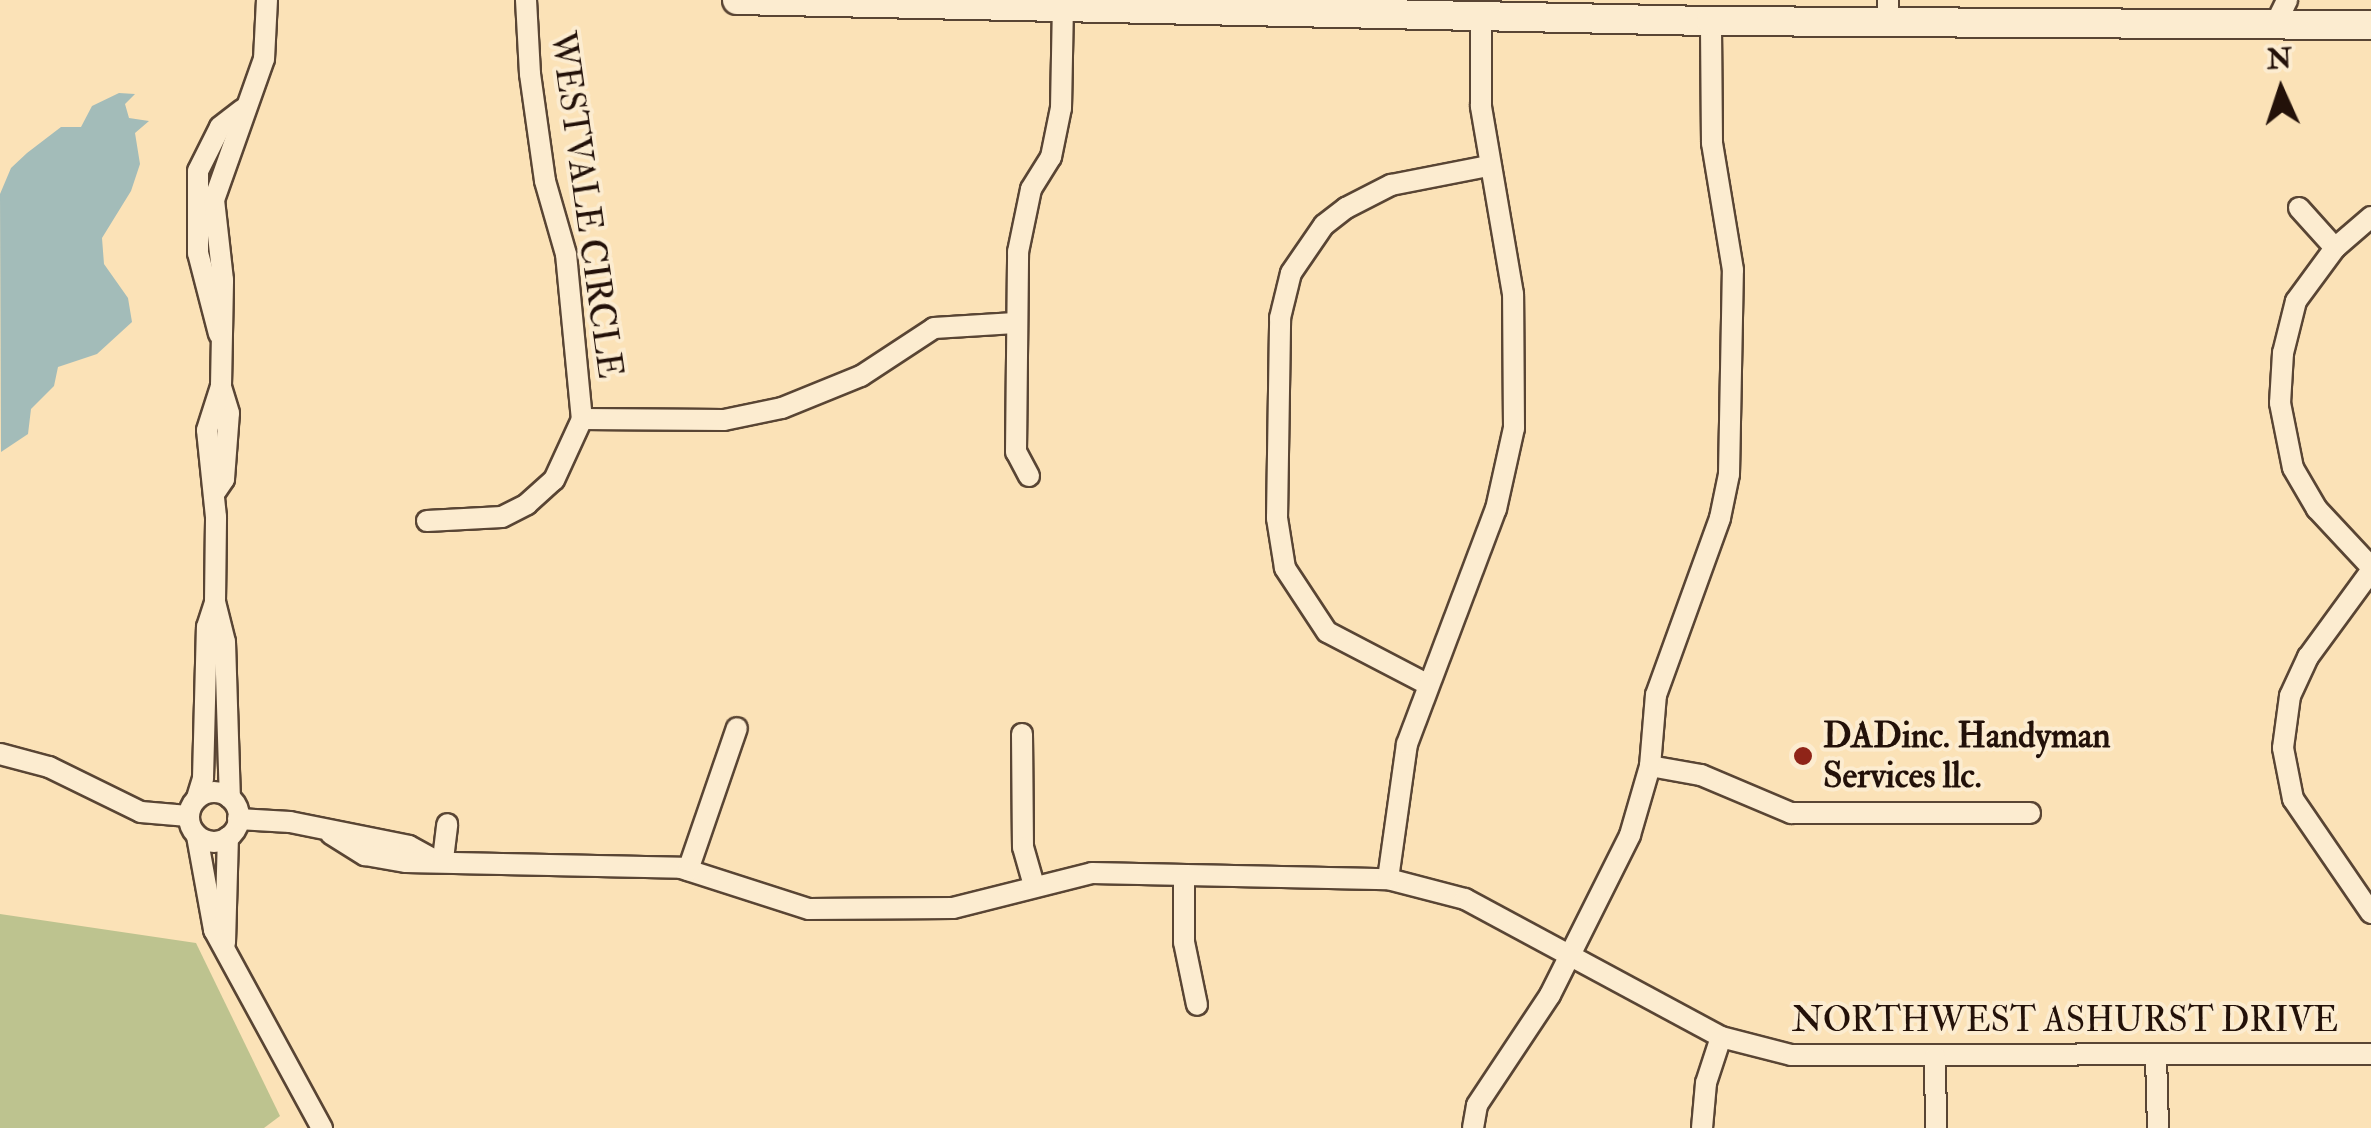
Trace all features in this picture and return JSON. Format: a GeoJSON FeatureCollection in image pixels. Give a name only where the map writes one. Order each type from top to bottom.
{"type":"FeatureCollection","features":[{"type":"Feature","properties":{"kind":"main road"},"geometry":{"type":"LineString","coordinates":[[737,0],[1063,8],[1234,5],[1710,21],[1835,11],[2281,13],[2371,25]]}},
{"type":"Feature","properties":{"kind":"street"},"geometry":{"type":"LineString","coordinates":[[225,943],[233,828],[226,642],[215,602],[214,494],[207,430],[222,386],[222,341],[201,270],[196,198],[206,148],[242,110],[264,59],[267,0]]}},
{"type":"Feature","properties":{"kind":"street","name":"WESTVALE CIRCLE"},"geometry":{"type":"LineString","coordinates":[[526,0],[530,74],[545,181],[566,254],[582,419]]}},
{"type":"Feature","properties":{"kind":"street"},"geometry":{"type":"LineString","coordinates":[[1029,476],[1016,452],[1014,322],[1022,222],[1035,176],[1051,157],[1061,108],[1063,8]]}},
{"type":"Feature","properties":{"kind":"street"},"geometry":{"type":"LineString","coordinates":[[1388,878],[1407,744],[1425,683],[1496,509],[1510,456],[1513,294],[1488,166],[1481,14]]}},
{"type":"Feature","properties":{"kind":"street"},"geometry":{"type":"LineString","coordinates":[[1473,1128],[1477,1104],[1571,952],[1630,835],[1650,766],[1656,695],[1710,559],[1728,474],[1733,270],[1712,143],[1710,21]]}},
{"type":"Feature","properties":{"kind":"street"},"geometry":{"type":"LineString","coordinates":[[1425,683],[1327,632],[1285,568],[1277,518],[1280,318],[1292,273],[1324,225],[1346,208],[1391,185],[1488,166]]}},
{"type":"Feature","properties":{"kind":"street"},"geometry":{"type":"LineString","coordinates":[[2300,208],[2335,248]]}},
{"type":"Feature","properties":{"kind":"street"},"geometry":{"type":"LineString","coordinates":[[2371,217],[2335,248],[2296,301],[2283,352],[2280,403],[2294,468],[2317,508],[2371,569],[2308,657],[2290,696],[2283,748],[2293,799],[2371,913]]}},
{"type":"Feature","properties":{"kind":"street"},"geometry":{"type":"LineString","coordinates":[[427,521],[502,517],[527,504],[554,480],[582,419],[724,420],[782,408],[861,376],[934,328],[1014,322]]}},
{"type":"Feature","properties":{"kind":"street"},"geometry":{"type":"LineString","coordinates":[[215,602],[207,626],[204,778],[193,807],[208,914],[285,1068],[322,1128]]}},
{"type":"Feature","properties":{"kind":"street"},"geometry":{"type":"LineString","coordinates":[[688,870],[737,728]]}},
{"type":"Feature","properties":{"kind":"street"},"geometry":{"type":"LineString","coordinates":[[1022,734],[1023,847],[1034,885]]}},
{"type":"Feature","properties":{"kind":"street"},"geometry":{"type":"LineString","coordinates":[[0,754],[49,767],[141,812],[193,807],[212,792],[230,798]]}},
{"type":"Feature","properties":{"kind":"street"},"geometry":{"type":"LineString","coordinates":[[1650,766],[1701,775],[1791,813],[2030,813]]}},
{"type":"Feature","properties":{"kind":"street","name":"NORTHWEST ASHURST DRIVE"},"geometry":{"type":"LineString","coordinates":[[233,828],[290,822],[331,834],[365,855],[406,862],[437,858],[688,870],[810,910],[953,908],[1092,873],[1388,878],[1465,898],[1722,1037],[1791,1055],[2371,1054]]}},
{"type":"Feature","properties":{"kind":"street"},"geometry":{"type":"LineString","coordinates":[[437,858],[448,824]]}},
{"type":"Feature","properties":{"kind":"street"},"geometry":{"type":"LineString","coordinates":[[197,836],[213,842],[233,828]]}},
{"type":"Feature","properties":{"kind":"street"},"geometry":{"type":"LineString","coordinates":[[1184,875],[1184,942],[1198,1005]]}},
{"type":"Feature","properties":{"kind":"street"},"geometry":{"type":"LineString","coordinates":[[1702,1128],[1706,1084],[1722,1037]]}},
{"type":"Feature","properties":{"kind":"street"},"geometry":{"type":"LineString","coordinates":[[2156,1056],[2158,1128]]}},
{"type":"Feature","properties":{"kind":"street"},"geometry":{"type":"LineString","coordinates":[[1935,1057],[1936,1128]]}},
{"type":"Feature","properties":{"kind":"green space"},"geometry":{"type":"Polygon","coordinates":[[[0,914],[196,943],[280,1116],[264,1128],[0,1128],[0,914]]]}},
{"type":"Feature","properties":{"kind":"water"},"geometry":{"type":"Polygon","coordinates":[[[119,93],[135,94],[125,104],[129,118],[149,121],[135,133],[140,164],[131,191],[102,238],[104,264],[128,298],[132,322],[97,354],[58,367],[54,386],[31,409],[28,434],[1,452],[0,194],[11,168],[27,153],[61,127],[81,127],[92,106],[119,93]]]}},
{"type":"Feature","properties":{"kind":"place","name":"DADinc. Handyman Services llc."},"geometry":{"type":"Point","coordinates":[1803,756]}}]}
